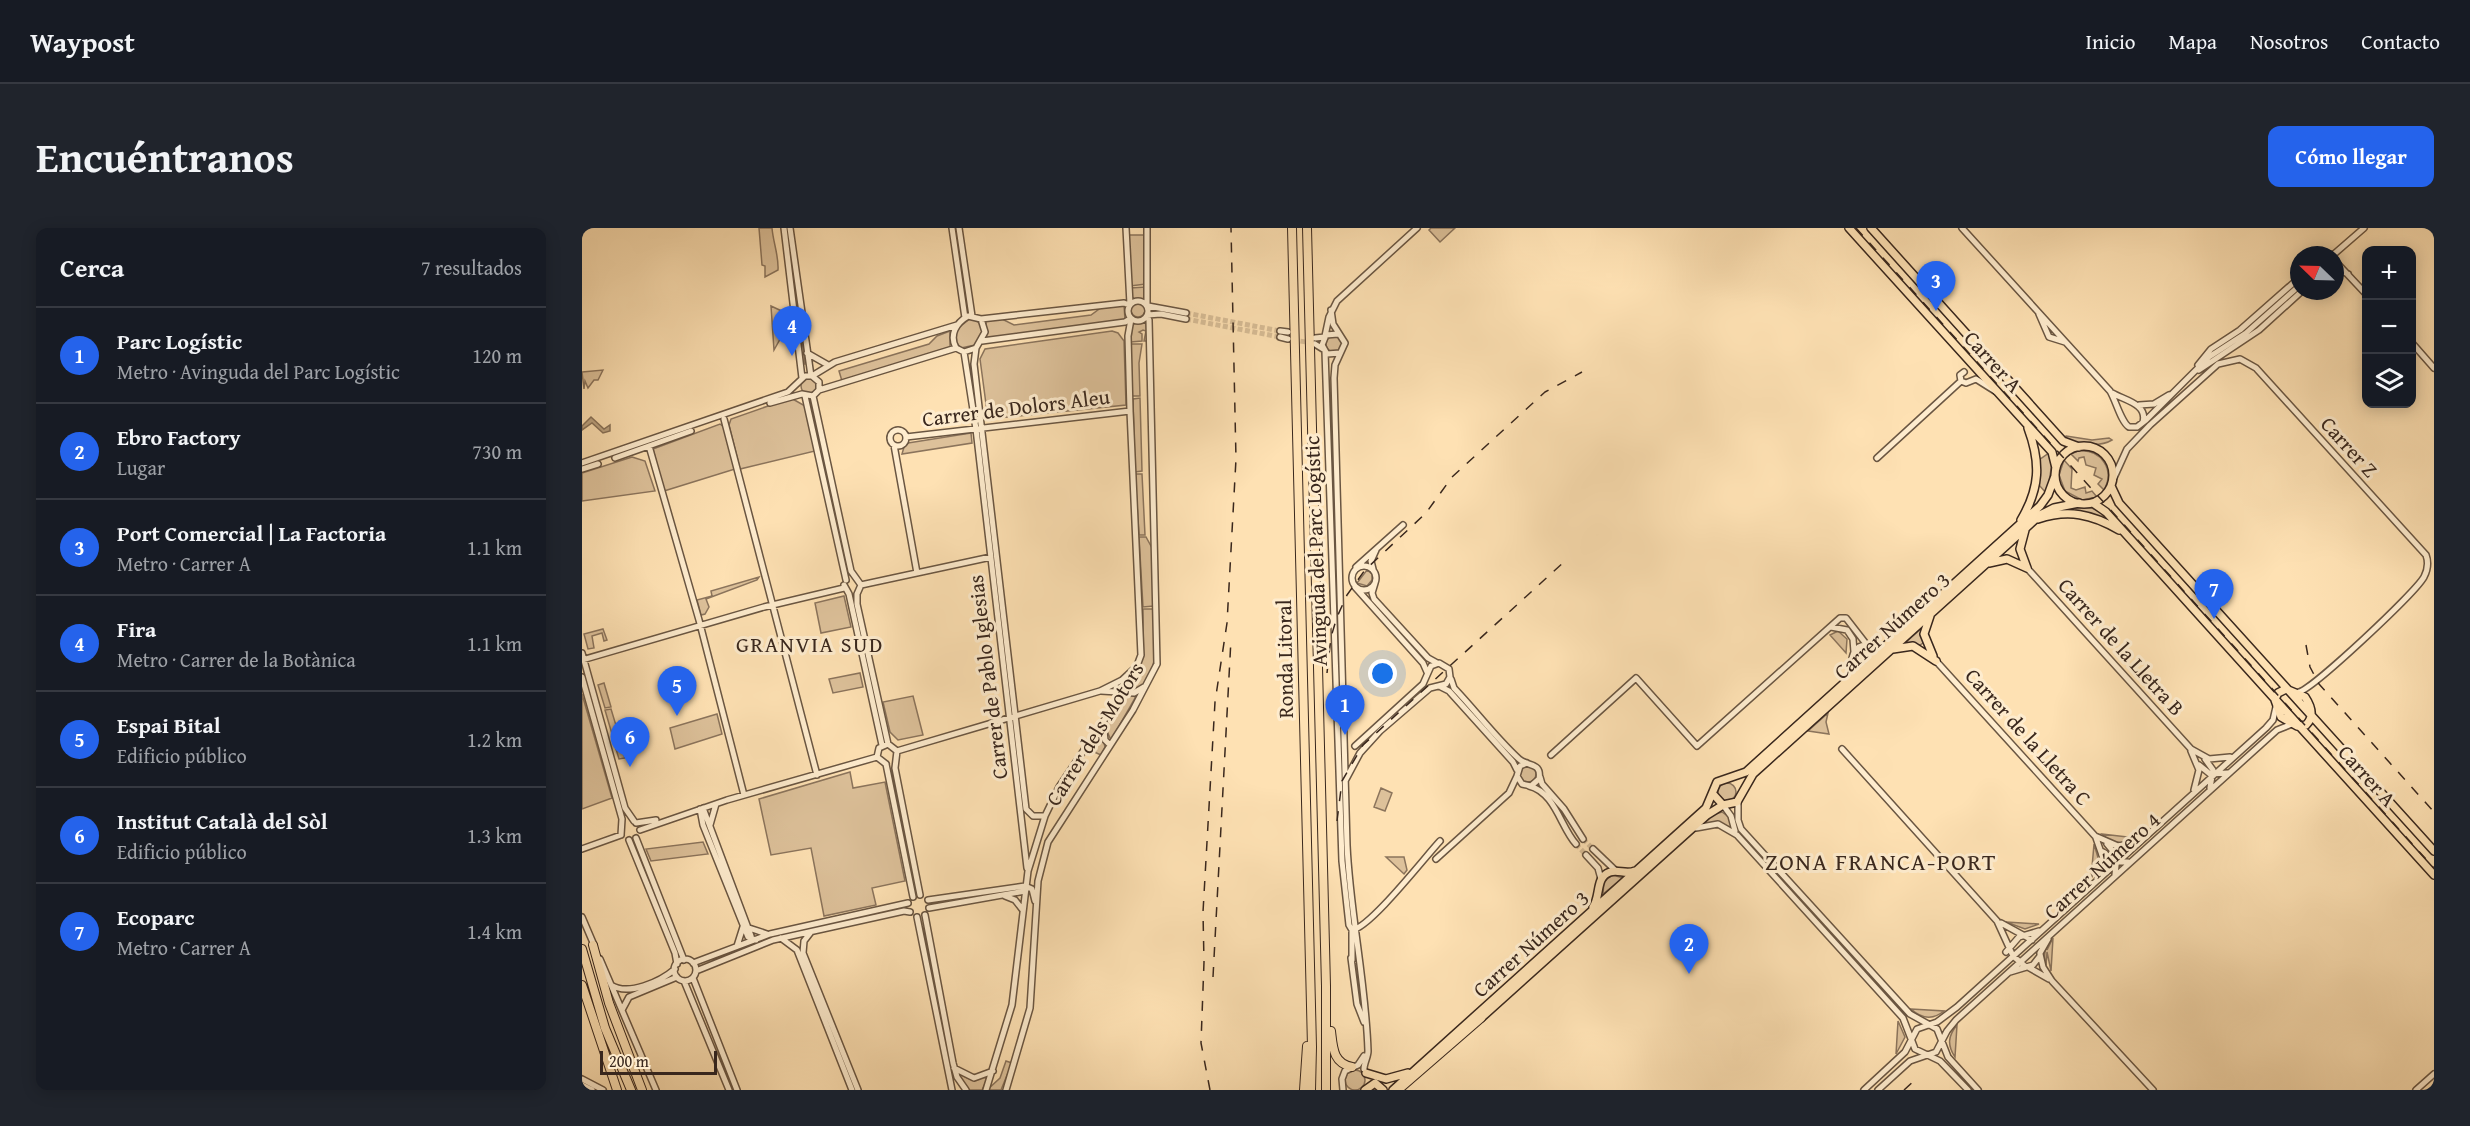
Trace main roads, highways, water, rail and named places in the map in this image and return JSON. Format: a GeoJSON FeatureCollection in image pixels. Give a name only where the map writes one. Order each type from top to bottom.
{"type":"FeatureCollection","features":[{"type":"Feature","properties":{"kind":"highway","name":"Ronda Litoral"},"geometry":{"type":"LineString","coordinates":[[1292,228],[1311,1090]]}},
{"type":"Feature","properties":{"kind":"highway","name":"Ronda Litoral"},"geometry":{"type":"LineString","coordinates":[[1307,228],[1326,986],[1326,1090]]}},
{"type":"Feature","properties":{"kind":"highway"},"geometry":{"type":"LineString","coordinates":[[1304,1090],[1309,939]]}},
{"type":"Feature","properties":{"kind":"highway"},"geometry":{"type":"LineString","coordinates":[[593,945],[609,1003],[641,1090]]}},
{"type":"Feature","properties":{"kind":"highway"},"geometry":{"type":"LineString","coordinates":[[582,949],[597,1003],[630,1090]]}},
{"type":"Feature","properties":{"kind":"highway"},"geometry":{"type":"LineString","coordinates":[[582,985],[617,1090]]}},
{"type":"Feature","properties":{"kind":"highway"},"geometry":{"type":"LineString","coordinates":[[1326,986],[1335,1055],[1340,1063],[1354,1067]]}},
{"type":"Feature","properties":{"kind":"highway"},"geometry":{"type":"LineString","coordinates":[[1398,1090],[1481,1018]]}},
{"type":"Feature","properties":{"kind":"highway"},"geometry":{"type":"LineString","coordinates":[[616,1056],[625,1065],[641,1090]]}},
{"type":"Feature","properties":{"kind":"main road","name":"Carrer A"},"geometry":{"type":"LineString","coordinates":[[1849,228],[2052,452],[2056,468]]}},
{"type":"Feature","properties":{"kind":"main road","name":"Carrer A"},"geometry":{"type":"LineString","coordinates":[[1871,228],[2061,439],[2067,444],[2079,447]]}},
{"type":"Feature","properties":{"kind":"main road"},"geometry":{"type":"LineString","coordinates":[[2018,525],[2032,500],[2038,475],[2037,458],[2026,423]]}},
{"type":"Feature","properties":{"kind":"main road"},"geometry":{"type":"LineString","coordinates":[[2092,503],[2103,497],[2111,484],[2112,468],[2106,456],[2096,449],[2079,447],[2064,454],[2056,468],[2055,476],[2061,494],[2079,503],[2092,503],[2102,507],[2126,534]]}},
{"type":"Feature","properties":{"kind":"main road","name":"Carrer Número 3"},"geometry":{"type":"LineString","coordinates":[[1739,797],[1753,774],[2048,497],[2055,476]]}},
{"type":"Feature","properties":{"kind":"main road","name":"Carrer A"},"geometry":{"type":"LineString","coordinates":[[2111,484],[2119,503],[2434,850]]}},
{"type":"Feature","properties":{"kind":"main road","name":"Carrer Número 3"},"geometry":{"type":"LineString","coordinates":[[1731,779],[1746,772],[1845,683],[1932,613],[2030,524],[2048,510],[2079,503]]}},
{"type":"Feature","properties":{"kind":"main road"},"geometry":{"type":"LineString","coordinates":[[1983,566],[2007,560],[2027,568],[2020,549],[2030,524],[2061,513],[2079,514],[2099,519],[2126,534]]}},
{"type":"Feature","properties":{"kind":"main road","name":"Carrer A"},"geometry":{"type":"LineString","coordinates":[[2126,534],[2296,725],[2434,875]]}},
{"type":"Feature","properties":{"kind":"main road"},"geometry":{"type":"LineString","coordinates":[[1889,648],[1913,646],[1936,660],[1925,638],[1932,613]]}},
{"type":"Feature","properties":{"kind":"main road"},"geometry":{"type":"LineString","coordinates":[[2288,689],[2299,692],[2308,703],[2311,715],[2308,723],[2296,725],[2282,717],[2276,707],[2275,699],[2280,691],[2288,689]]}},
{"type":"Feature","properties":{"kind":"main road"},"geometry":{"type":"LineString","coordinates":[[1731,779],[1738,784],[1739,797],[1733,804],[1723,805],[1713,794],[1718,782],[1731,779]]}},
{"type":"Feature","properties":{"kind":"main road","name":"Carrer Número 3"},"geometry":{"type":"LineString","coordinates":[[1392,1090],[1706,808],[1713,794]]}},
{"type":"Feature","properties":{"kind":"main road","name":"Carrer Número 3"},"geometry":{"type":"LineString","coordinates":[[1481,1018],[1689,831],[1723,805]]}},
{"type":"Feature","properties":{"kind":"main road"},"geometry":{"type":"LineString","coordinates":[[1586,917],[1598,900],[1601,879],[1608,873],[1616,871],[1629,873],[1637,870]]}},
{"type":"Feature","properties":{"kind":"main road"},"geometry":{"type":"LineString","coordinates":[[1365,1071],[1378,1078],[1391,1079],[1418,1067]]}},
{"type":"Feature","properties":{"kind":"main road"},"geometry":{"type":"LineString","coordinates":[[1365,1090],[1375,1083],[1383,1090]]}},
{"type":"Feature","properties":{"kind":"tunnel"},"geometry":{"type":"LineString","coordinates":[[1186,313],[1280,331]]}},
{"type":"Feature","properties":{"kind":"tunnel"},"geometry":{"type":"LineString","coordinates":[[1186,319],[1280,337]]}},
{"type":"Feature","properties":{"kind":"tunnel"},"geometry":{"type":"LineString","coordinates":[[1293,340],[1313,343]]}},
{"type":"Feature","properties":{"kind":"tunnel"},"geometry":{"type":"LineString","coordinates":[[1583,839],[1593,849]]}},
{"type":"Feature","properties":{"kind":"tunnel"},"geometry":{"type":"LineString","coordinates":[[1576,844],[1586,855]]}},
{"type":"Feature","properties":{"kind":"railway"},"geometry":{"type":"LineString","coordinates":[[1210,1090],[1201,1043],[1203,912],[1215,702],[1227,623],[1236,459],[1231,228]]}},
{"type":"Feature","properties":{"kind":"railway"},"geometry":{"type":"LineString","coordinates":[[1856,228],[2434,868]]}},
{"type":"Feature","properties":{"kind":"railway"},"geometry":{"type":"LineString","coordinates":[[1327,673],[1331,637],[1337,617],[1347,595],[1365,570],[1426,513],[1452,477],[1545,392],[1582,372]]}},
{"type":"Feature","properties":{"kind":"railway"},"geometry":{"type":"LineString","coordinates":[[1337,821],[1342,781],[1363,745],[1564,562]]}},
{"type":"Feature","properties":{"kind":"railway"},"geometry":{"type":"LineString","coordinates":[[1213,977],[1231,639]]}},
{"type":"Feature","properties":{"kind":"railway"},"geometry":{"type":"LineString","coordinates":[[2306,645],[2310,667],[2319,684],[2434,812]]}},
{"type":"Feature","properties":{"kind":"railway"},"geometry":{"type":"LineString","coordinates":[[1904,1090],[1916,1079]]}},
{"type":"Feature","properties":{"kind":"place","name":"Port Comercial | La Factoria"},"geometry":{"type":"Point","coordinates":[1936,311]}},
{"type":"Feature","properties":{"kind":"place","name":"Fira"},"geometry":{"type":"Point","coordinates":[792,356]}},
{"type":"Feature","properties":{"kind":"place","name":"Ecoparc"},"geometry":{"type":"Point","coordinates":[2214,619]}},
{"type":"Feature","properties":{"kind":"place","name":"Espai Bital"},"geometry":{"type":"Point","coordinates":[677,716]}},
{"type":"Feature","properties":{"kind":"place","name":"Parc Logístic"},"geometry":{"type":"Point","coordinates":[1345,735]}},
{"type":"Feature","properties":{"kind":"place","name":"Institut Català del Sòl"},"geometry":{"type":"Point","coordinates":[630,767]}},
{"type":"Feature","properties":{"kind":"place","name":"Ebro Factory"},"geometry":{"type":"Point","coordinates":[1689,974]}},
{"type":"Feature","properties":{"kind":"district","name":"GRANVIA SUD"},"geometry":{"type":"Point","coordinates":[810,644]}},
{"type":"Feature","properties":{"kind":"district","name":"ZONA FRANCA-PORT"},"geometry":{"type":"Point","coordinates":[1881,862]}}]}
